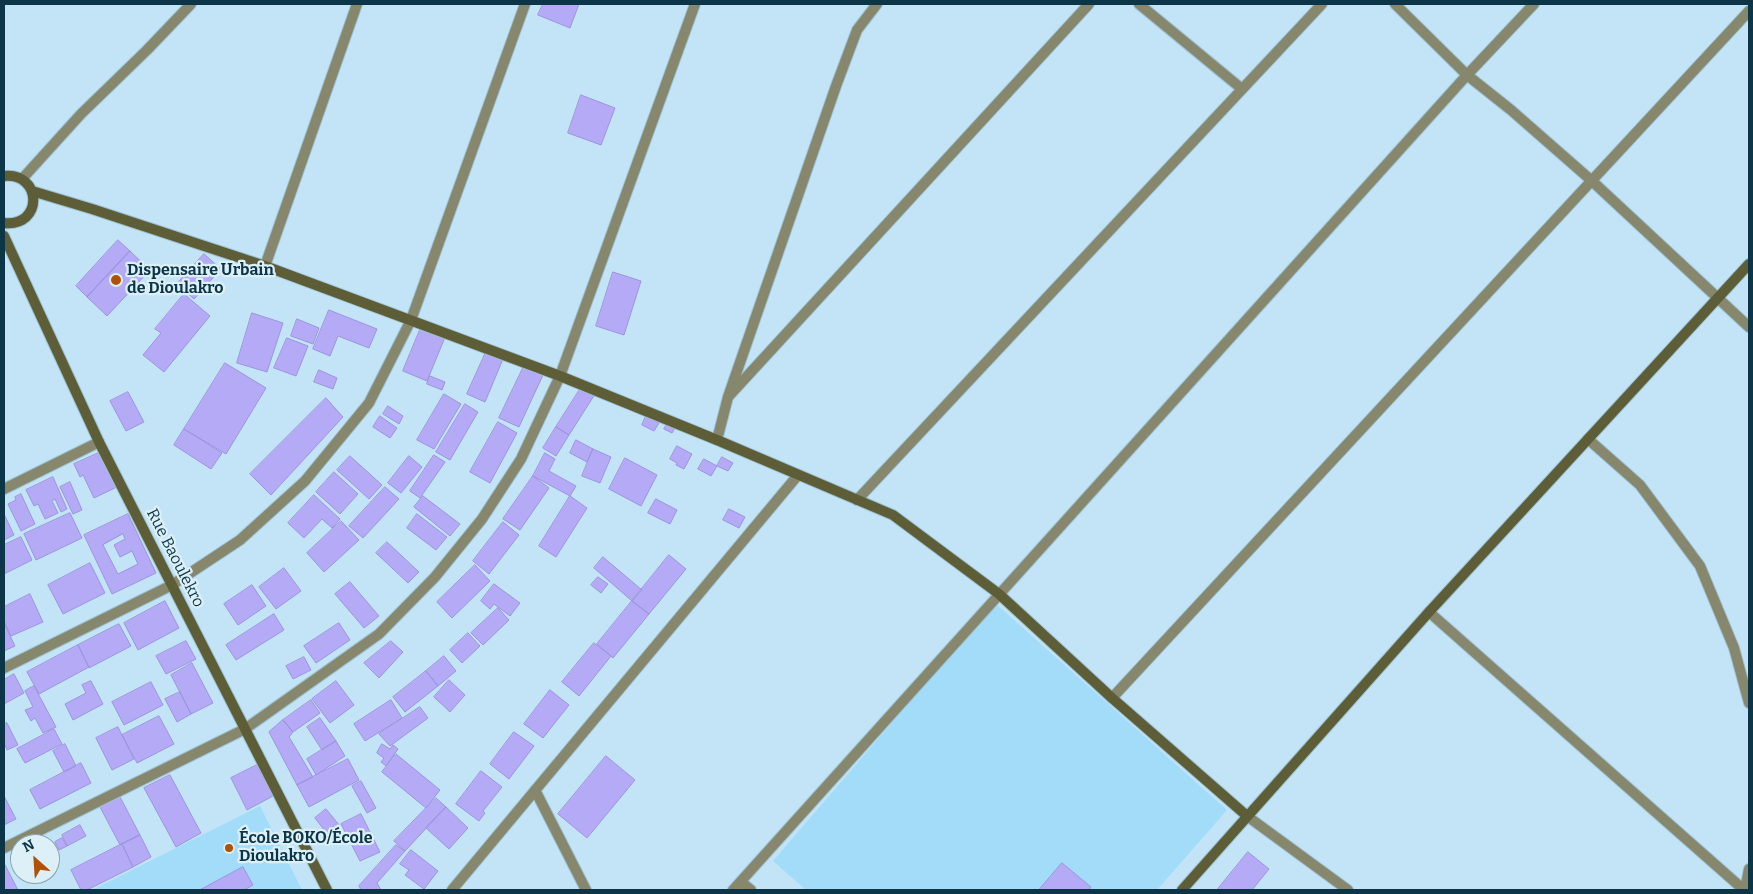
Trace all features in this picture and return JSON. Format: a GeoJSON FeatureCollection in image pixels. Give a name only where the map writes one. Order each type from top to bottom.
{"type":"FeatureCollection","features":[{"type":"Feature","properties":{"kind":"street"},"geometry":{"type":"LineString","coordinates":[[191,4],[147,50],[80,114],[11,175],[32,192],[92,209],[265,266],[560,376],[893,515],[999,594],[1112,698],[1247,816],[1345,889]]}},
{"type":"Feature","properties":{"kind":"street"},"geometry":{"type":"LineString","coordinates":[[265,266],[357,4]]}},
{"type":"Feature","properties":{"kind":"street"},"geometry":{"type":"LineString","coordinates":[[4,668],[172,585],[240,540],[305,481],[370,403],[411,320],[525,4]]}},
{"type":"Feature","properties":{"kind":"street"},"geometry":{"type":"LineString","coordinates":[[4,848],[245,729],[379,634],[435,577],[482,519],[521,459],[560,376],[695,4]]}},
{"type":"Feature","properties":{"kind":"street"},"geometry":{"type":"LineString","coordinates":[[717,440],[728,398],[851,46],[857,30],[877,4]]}},
{"type":"Feature","properties":{"kind":"street"},"geometry":{"type":"LineString","coordinates":[[728,398],[1089,4]]}},
{"type":"Feature","properties":{"kind":"street"},"geometry":{"type":"LineString","coordinates":[[1139,4],[1242,89]]}},
{"type":"Feature","properties":{"kind":"street"},"geometry":{"type":"LineString","coordinates":[[857,500],[1322,4]]}},
{"type":"Feature","properties":{"kind":"street"},"geometry":{"type":"LineString","coordinates":[[1395,4],[1467,75],[1511,110],[1592,181],[1749,327]]}},
{"type":"Feature","properties":{"kind":"street"},"geometry":{"type":"LineString","coordinates":[[733,890],[1467,75],[1534,4]]}},
{"type":"Feature","properties":{"kind":"street"},"geometry":{"type":"LineString","coordinates":[[1112,698],[1749,11]]}},
{"type":"Feature","properties":{"kind":"street"},"geometry":{"type":"LineString","coordinates":[[4,222],[18,222],[24,218],[33,206],[32,192]]}},
{"type":"Feature","properties":{"kind":"street","name":"Rue Baoulekro"},"geometry":{"type":"LineString","coordinates":[[4,236],[99,442],[327,890]]}},
{"type":"Feature","properties":{"kind":"street"},"geometry":{"type":"LineString","coordinates":[[1182,890],[1429,612],[1749,264]]}},
{"type":"Feature","properties":{"kind":"street"},"geometry":{"type":"LineString","coordinates":[[1588,439],[1640,485],[1700,566],[1734,648],[1749,703]]}},
{"type":"Feature","properties":{"kind":"street"},"geometry":{"type":"LineString","coordinates":[[4,489],[99,442]]}},
{"type":"Feature","properties":{"kind":"street"},"geometry":{"type":"LineString","coordinates":[[452,890],[798,474]]}},
{"type":"Feature","properties":{"kind":"street"},"geometry":{"type":"LineString","coordinates":[[1429,612],[1744,890],[1749,869]]}},
{"type":"Feature","properties":{"kind":"street"},"geometry":{"type":"LineString","coordinates":[[535,790],[586,890]]}},
{"type":"Feature","properties":{"kind":"street"},"geometry":{"type":"LineString","coordinates":[[741,882],[751,890]]}},
{"type":"Feature","properties":{"kind":"shaded area"},"geometry":{"type":"Polygon","coordinates":[[[995,603],[1227,810],[1157,890],[806,890],[773,861],[995,603]]]}},
{"type":"Feature","properties":{"kind":"shaded area","name":"École BOKO/École Dioulakro"},"geometry":{"type":"Polygon","coordinates":[[[260,806],[302,890],[92,890],[260,806]]]}},
{"type":"Feature","properties":{"kind":"building"},"geometry":{"type":"Polygon","coordinates":[[[543,4],[579,4],[570,28],[538,15],[543,4]]]}},
{"type":"Feature","properties":{"kind":"building"},"geometry":{"type":"Polygon","coordinates":[[[581,95],[615,108],[601,145],[568,133],[581,95]]]}},
{"type":"Feature","properties":{"kind":"building"},"geometry":{"type":"Polygon","coordinates":[[[118,240],[130,251],[87,297],[76,286],[118,240]]]}},
{"type":"Feature","properties":{"kind":"building"},"geometry":{"type":"Polygon","coordinates":[[[130,251],[150,270],[107,316],[87,297],[130,251]]]}},
{"type":"Feature","properties":{"kind":"building"},"geometry":{"type":"Polygon","coordinates":[[[204,254],[221,269],[194,299],[177,284],[204,254]]]}},
{"type":"Feature","properties":{"kind":"building"},"geometry":{"type":"Polygon","coordinates":[[[613,272],[641,281],[624,335],[596,326],[613,272]]]}},
{"type":"Feature","properties":{"kind":"building"},"geometry":{"type":"Polygon","coordinates":[[[184,294],[210,316],[164,372],[143,355],[161,333],[155,329],[184,294]]]}},
{"type":"Feature","properties":{"kind":"building"},"geometry":{"type":"Polygon","coordinates":[[[329,310],[377,329],[369,348],[338,336],[330,356],[313,349],[329,310]]]}},
{"type":"Feature","properties":{"kind":"building"},"geometry":{"type":"Polygon","coordinates":[[[252,313],[283,323],[267,372],[237,363],[252,313]]]}},
{"type":"Feature","properties":{"kind":"building"},"geometry":{"type":"Polygon","coordinates":[[[297,319],[319,328],[313,344],[291,336],[297,319]]]}},
{"type":"Feature","properties":{"kind":"building"},"geometry":{"type":"Polygon","coordinates":[[[422,325],[446,335],[427,381],[403,371],[422,325]]]}},
{"type":"Feature","properties":{"kind":"building"},"geometry":{"type":"Polygon","coordinates":[[[287,338],[308,346],[296,376],[274,368],[287,338]]]}},
{"type":"Feature","properties":{"kind":"building"},"geometry":{"type":"Polygon","coordinates":[[[486,352],[503,359],[485,402],[467,394],[486,352]]]}},
{"type":"Feature","properties":{"kind":"building"},"geometry":{"type":"Polygon","coordinates":[[[225,363],[266,388],[226,454],[184,429],[225,363]]]}},
{"type":"Feature","properties":{"kind":"building"},"geometry":{"type":"Polygon","coordinates":[[[524,366],[543,375],[519,427],[499,418],[524,366]]]}},
{"type":"Feature","properties":{"kind":"building"},"geometry":{"type":"Polygon","coordinates":[[[319,370],[337,378],[333,389],[314,382],[319,370]]]}},
{"type":"Feature","properties":{"kind":"building"},"geometry":{"type":"Polygon","coordinates":[[[430,376],[445,382],[442,390],[427,384],[430,376]]]}},
{"type":"Feature","properties":{"kind":"building"},"geometry":{"type":"Polygon","coordinates":[[[584,383],[597,391],[569,435],[556,427],[584,383]]]}},
{"type":"Feature","properties":{"kind":"building"},"geometry":{"type":"Polygon","coordinates":[[[128,392],[144,422],[126,431],[110,401],[128,392]]]}},
{"type":"Feature","properties":{"kind":"building"},"geometry":{"type":"Polygon","coordinates":[[[444,394],[461,404],[434,449],[417,440],[444,394]]]}},
{"type":"Feature","properties":{"kind":"building"},"geometry":{"type":"Polygon","coordinates":[[[326,398],[343,417],[271,495],[250,474],[326,398]]]}},
{"type":"Feature","properties":{"kind":"building"},"geometry":{"type":"Polygon","coordinates":[[[465,404],[478,412],[450,460],[436,452],[465,404]]]}},
{"type":"Feature","properties":{"kind":"building"},"geometry":{"type":"Polygon","coordinates":[[[388,406],[403,416],[399,424],[383,414],[388,406]]]}},
{"type":"Feature","properties":{"kind":"building"},"geometry":{"type":"Polygon","coordinates":[[[380,416],[397,428],[390,438],[373,427],[380,416]]]}},
{"type":"Feature","properties":{"kind":"building"},"geometry":{"type":"Polygon","coordinates":[[[646,416],[659,423],[654,431],[642,425],[646,416]]]}},
{"type":"Feature","properties":{"kind":"building"},"geometry":{"type":"Polygon","coordinates":[[[498,422],[517,433],[490,483],[470,472],[498,422]]]}},
{"type":"Feature","properties":{"kind":"building"},"geometry":{"type":"Polygon","coordinates":[[[668,422],[676,426],[672,433],[664,429],[668,422]]]}},
{"type":"Feature","properties":{"kind":"building"},"geometry":{"type":"Polygon","coordinates":[[[556,427],[569,435],[556,456],[543,448],[556,427]]]}},
{"type":"Feature","properties":{"kind":"building"},"geometry":{"type":"Polygon","coordinates":[[[184,429],[222,453],[211,469],[174,445],[184,429]]]}},
{"type":"Feature","properties":{"kind":"building"},"geometry":{"type":"Polygon","coordinates":[[[576,440],[593,449],[587,462],[570,453],[576,440]]]}},
{"type":"Feature","properties":{"kind":"building"},"geometry":{"type":"Polygon","coordinates":[[[677,446],[692,454],[684,469],[670,459],[677,446]]]}},
{"type":"Feature","properties":{"kind":"building"},"geometry":{"type":"Polygon","coordinates":[[[593,449],[611,457],[600,483],[582,476],[593,449]]]}},
{"type":"Feature","properties":{"kind":"building"},"geometry":{"type":"Polygon","coordinates":[[[101,452],[117,487],[94,498],[83,475],[80,477],[74,464],[101,452]]]}},
{"type":"Feature","properties":{"kind":"building"},"geometry":{"type":"Polygon","coordinates":[[[545,453],[555,459],[549,471],[576,486],[570,496],[533,476],[545,453]]]}},
{"type":"Feature","properties":{"kind":"building"},"geometry":{"type":"Polygon","coordinates":[[[434,455],[445,462],[420,498],[410,491],[434,455]]]}},
{"type":"Feature","properties":{"kind":"building"},"geometry":{"type":"Polygon","coordinates":[[[350,456],[382,485],[369,499],[337,470],[350,456]]]}},
{"type":"Feature","properties":{"kind":"building"},"geometry":{"type":"Polygon","coordinates":[[[409,456],[422,467],[401,493],[388,483],[409,456]]]}},
{"type":"Feature","properties":{"kind":"building"},"geometry":{"type":"Polygon","coordinates":[[[722,457],[733,463],[728,471],[717,466],[722,457]]]}},
{"type":"Feature","properties":{"kind":"building"},"geometry":{"type":"Polygon","coordinates":[[[625,458],[657,475],[641,506],[609,489],[625,458]]]}},
{"type":"Feature","properties":{"kind":"building"},"geometry":{"type":"Polygon","coordinates":[[[704,459],[717,466],[711,476],[698,469],[704,459]]]}},
{"type":"Feature","properties":{"kind":"building"},"geometry":{"type":"Polygon","coordinates":[[[334,472],[358,494],[340,514],[316,492],[334,472]]]}},
{"type":"Feature","properties":{"kind":"building"},"geometry":{"type":"Polygon","coordinates":[[[533,476],[549,488],[520,530],[503,519],[533,476]]]}},
{"type":"Feature","properties":{"kind":"building"},"geometry":{"type":"Polygon","coordinates":[[[53,477],[67,509],[61,512],[55,499],[52,501],[58,513],[45,519],[38,504],[34,506],[26,490],[53,477]]]}},
{"type":"Feature","properties":{"kind":"building"},"geometry":{"type":"Polygon","coordinates":[[[70,482],[82,510],[73,514],[60,487],[70,482]]]}},
{"type":"Feature","properties":{"kind":"building"},"geometry":{"type":"Polygon","coordinates":[[[385,487],[399,499],[363,538],[349,526],[385,487]]]}},
{"type":"Feature","properties":{"kind":"building"},"geometry":{"type":"Polygon","coordinates":[[[21,494],[35,524],[21,531],[8,504],[16,500],[15,497],[21,494]]]}},
{"type":"Feature","properties":{"kind":"building"},"geometry":{"type":"Polygon","coordinates":[[[314,495],[340,519],[332,528],[322,519],[304,538],[288,523],[314,495]]]}},
{"type":"Feature","properties":{"kind":"building"},"geometry":{"type":"Polygon","coordinates":[[[423,496],[460,524],[450,536],[414,507],[423,496]]]}},
{"type":"Feature","properties":{"kind":"building"},"geometry":{"type":"Polygon","coordinates":[[[570,496],[587,508],[556,557],[539,546],[570,496]]]}},
{"type":"Feature","properties":{"kind":"building"},"geometry":{"type":"Polygon","coordinates":[[[656,499],[677,510],[670,524],[648,513],[656,499]]]}},
{"type":"Feature","properties":{"kind":"building"},"geometry":{"type":"Polygon","coordinates":[[[729,509],[745,517],[739,528],[723,520],[729,509]]]}},
{"type":"Feature","properties":{"kind":"building"},"geometry":{"type":"Polygon","coordinates":[[[70,513],[82,538],[36,560],[24,534],[70,513]]]}},
{"type":"Feature","properties":{"kind":"building"},"geometry":{"type":"Polygon","coordinates":[[[4,514],[14,535],[4,540],[4,514]]]}},
{"type":"Feature","properties":{"kind":"building"},"geometry":{"type":"Polygon","coordinates":[[[128,514],[156,573],[112,594],[84,535],[128,514]],[[123,534],[103,545],[118,574],[138,564],[132,551],[120,557],[114,545],[125,539],[123,534]]]}},
{"type":"Feature","properties":{"kind":"building"},"geometry":{"type":"Polygon","coordinates":[[[417,514],[447,537],[436,550],[407,528],[417,514]]]}},
{"type":"Feature","properties":{"kind":"building"},"geometry":{"type":"Polygon","coordinates":[[[341,521],[359,540],[324,572],[307,553],[341,521]]]}},
{"type":"Feature","properties":{"kind":"building"},"geometry":{"type":"Polygon","coordinates":[[[503,522],[519,535],[489,574],[473,561],[503,522]]]}},
{"type":"Feature","properties":{"kind":"building"},"geometry":{"type":"Polygon","coordinates":[[[21,537],[32,560],[4,574],[4,545],[21,537]]]}},
{"type":"Feature","properties":{"kind":"building"},"geometry":{"type":"Polygon","coordinates":[[[387,542],[419,572],[408,583],[376,553],[387,542]]]}},
{"type":"Feature","properties":{"kind":"building"},"geometry":{"type":"Polygon","coordinates":[[[669,555],[686,569],[649,614],[632,601],[669,555]]]}},
{"type":"Feature","properties":{"kind":"building"},"geometry":{"type":"Polygon","coordinates":[[[603,557],[642,590],[632,601],[594,568],[603,557]]]}},
{"type":"Feature","properties":{"kind":"building"},"geometry":{"type":"Polygon","coordinates":[[[90,563],[105,593],[63,614],[48,585],[90,563]]]}},
{"type":"Feature","properties":{"kind":"building"},"geometry":{"type":"Polygon","coordinates":[[[475,565],[490,581],[452,618],[437,602],[475,565]]]}},
{"type":"Feature","properties":{"kind":"building"},"geometry":{"type":"Polygon","coordinates":[[[284,568],[301,591],[276,609],[259,587],[284,568]]]}},
{"type":"Feature","properties":{"kind":"building"},"geometry":{"type":"Polygon","coordinates":[[[598,577],[608,584],[601,593],[591,585],[598,577]]]}},
{"type":"Feature","properties":{"kind":"building"},"geometry":{"type":"Polygon","coordinates":[[[350,582],[379,616],[364,628],[335,594],[350,582]]]}},
{"type":"Feature","properties":{"kind":"building"},"geometry":{"type":"Polygon","coordinates":[[[494,584],[520,603],[510,616],[494,604],[490,609],[481,601],[494,584]]]}},
{"type":"Feature","properties":{"kind":"building"},"geometry":{"type":"Polygon","coordinates":[[[252,585],[266,606],[238,625],[224,604],[252,585]]]}},
{"type":"Feature","properties":{"kind":"building"},"geometry":{"type":"Polygon","coordinates":[[[30,594],[43,622],[11,636],[4,621],[4,607],[30,594]]]}},
{"type":"Feature","properties":{"kind":"building"},"geometry":{"type":"Polygon","coordinates":[[[165,601],[179,628],[138,650],[124,623],[165,601]]]}},
{"type":"Feature","properties":{"kind":"building"},"geometry":{"type":"Polygon","coordinates":[[[632,601],[649,614],[613,658],[597,644],[632,601]]]}},
{"type":"Feature","properties":{"kind":"building"},"geometry":{"type":"Polygon","coordinates":[[[498,608],[509,620],[483,645],[471,633],[498,608]]]}},
{"type":"Feature","properties":{"kind":"building"},"geometry":{"type":"Polygon","coordinates":[[[274,614],[284,630],[236,660],[226,645],[274,614]]]}},
{"type":"Feature","properties":{"kind":"building"},"geometry":{"type":"Polygon","coordinates":[[[4,623],[15,646],[4,651],[4,623]]]}},
{"type":"Feature","properties":{"kind":"building"},"geometry":{"type":"Polygon","coordinates":[[[339,623],[350,640],[316,663],[304,646],[339,623]]]}},
{"type":"Feature","properties":{"kind":"building"},"geometry":{"type":"Polygon","coordinates":[[[119,624],[131,646],[89,668],[78,645],[119,624]]]}},
{"type":"Feature","properties":{"kind":"building"},"geometry":{"type":"Polygon","coordinates":[[[468,633],[480,646],[462,663],[450,650],[468,633]]]}},
{"type":"Feature","properties":{"kind":"building"},"geometry":{"type":"Polygon","coordinates":[[[186,641],[196,659],[166,674],[156,656],[186,641]]]}},
{"type":"Feature","properties":{"kind":"building"},"geometry":{"type":"Polygon","coordinates":[[[391,641],[403,652],[379,678],[364,663],[391,641]]]}},
{"type":"Feature","properties":{"kind":"building"},"geometry":{"type":"Polygon","coordinates":[[[594,643],[611,656],[579,696],[562,682],[594,643]]]}},
{"type":"Feature","properties":{"kind":"building"},"geometry":{"type":"Polygon","coordinates":[[[78,645],[89,667],[39,694],[27,672],[78,645]]]}},
{"type":"Feature","properties":{"kind":"building"},"geometry":{"type":"Polygon","coordinates":[[[444,656],[456,671],[438,686],[426,671],[444,656]]]}},
{"type":"Feature","properties":{"kind":"building"},"geometry":{"type":"Polygon","coordinates":[[[304,657],[311,670],[293,679],[286,666],[304,657]]]}},
{"type":"Feature","properties":{"kind":"building"},"geometry":{"type":"Polygon","coordinates":[[[192,663],[213,703],[191,714],[171,675],[192,663]]]}},
{"type":"Feature","properties":{"kind":"building"},"geometry":{"type":"Polygon","coordinates":[[[426,671],[438,686],[405,712],[393,697],[426,671]]]}},
{"type":"Feature","properties":{"kind":"building"},"geometry":{"type":"Polygon","coordinates":[[[14,674],[24,693],[4,704],[4,680],[14,674]]]}},
{"type":"Feature","properties":{"kind":"building"},"geometry":{"type":"Polygon","coordinates":[[[449,680],[465,695],[450,712],[434,697],[449,680]]]}},
{"type":"Feature","properties":{"kind":"building"},"geometry":{"type":"Polygon","coordinates":[[[91,681],[103,704],[73,720],[65,704],[86,693],[82,685],[91,681]]]}},
{"type":"Feature","properties":{"kind":"building"},"geometry":{"type":"Polygon","coordinates":[[[336,681],[354,705],[330,723],[312,699],[336,681]]]}},
{"type":"Feature","properties":{"kind":"building"},"geometry":{"type":"Polygon","coordinates":[[[151,682],[163,705],[124,725],[112,702],[151,682]]]}},
{"type":"Feature","properties":{"kind":"building"},"geometry":{"type":"Polygon","coordinates":[[[34,686],[56,727],[43,733],[35,718],[31,721],[25,710],[33,707],[25,691],[34,686]]]}},
{"type":"Feature","properties":{"kind":"building"},"geometry":{"type":"Polygon","coordinates":[[[550,690],[569,705],[543,738],[524,724],[550,690]]]}},
{"type":"Feature","properties":{"kind":"building"},"geometry":{"type":"Polygon","coordinates":[[[180,692],[191,714],[177,722],[165,699],[180,692]]]}},
{"type":"Feature","properties":{"kind":"building"},"geometry":{"type":"Polygon","coordinates":[[[311,700],[320,713],[293,732],[283,720],[311,700]]]}},
{"type":"Feature","properties":{"kind":"building"},"geometry":{"type":"Polygon","coordinates":[[[391,700],[402,718],[365,741],[354,724],[391,700]]]}},
{"type":"Feature","properties":{"kind":"building"},"geometry":{"type":"Polygon","coordinates":[[[420,707],[428,718],[390,746],[379,734],[420,707]]]}},
{"type":"Feature","properties":{"kind":"building"},"geometry":{"type":"Polygon","coordinates":[[[159,716],[174,744],[137,763],[122,735],[159,716]]]}},
{"type":"Feature","properties":{"kind":"building"},"geometry":{"type":"Polygon","coordinates":[[[320,718],[336,741],[322,750],[307,727],[320,718]]]}},
{"type":"Feature","properties":{"kind":"building"},"geometry":{"type":"Polygon","coordinates":[[[283,720],[293,732],[289,737],[313,777],[297,785],[269,732],[283,720]]]}},
{"type":"Feature","properties":{"kind":"building"},"geometry":{"type":"Polygon","coordinates":[[[7,723],[18,745],[7,750],[4,743],[4,724],[7,723]]]}},
{"type":"Feature","properties":{"kind":"building"},"geometry":{"type":"Polygon","coordinates":[[[118,727],[134,759],[112,770],[96,738],[118,727]]]}},
{"type":"Feature","properties":{"kind":"building"},"geometry":{"type":"Polygon","coordinates":[[[54,729],[62,744],[25,763],[17,749],[54,729]]]}},
{"type":"Feature","properties":{"kind":"building"},"geometry":{"type":"Polygon","coordinates":[[[514,732],[534,746],[509,779],[490,764],[514,732]]]}},
{"type":"Feature","properties":{"kind":"building"},"geometry":{"type":"Polygon","coordinates":[[[336,741],[345,756],[316,775],[307,759],[336,741]]]}},
{"type":"Feature","properties":{"kind":"building"},"geometry":{"type":"Polygon","coordinates":[[[65,744],[76,766],[64,772],[53,751],[65,744]]]}},
{"type":"Feature","properties":{"kind":"building"},"geometry":{"type":"Polygon","coordinates":[[[382,744],[390,749],[393,745],[398,749],[386,766],[381,762],[384,758],[377,753],[382,744]]]}},
{"type":"Feature","properties":{"kind":"building"},"geometry":{"type":"Polygon","coordinates":[[[396,754],[440,790],[426,808],[382,772],[396,754]]]}},
{"type":"Feature","properties":{"kind":"building"},"geometry":{"type":"Polygon","coordinates":[[[606,756],[635,780],[587,838],[558,814],[606,756]]]}},
{"type":"Feature","properties":{"kind":"building"},"geometry":{"type":"Polygon","coordinates":[[[348,759],[359,780],[309,807],[297,785],[348,759]]]}},
{"type":"Feature","properties":{"kind":"building"},"geometry":{"type":"Polygon","coordinates":[[[81,763],[91,783],[40,809],[30,790],[81,763]]]}},
{"type":"Feature","properties":{"kind":"building"},"geometry":{"type":"Polygon","coordinates":[[[257,765],[273,796],[247,810],[231,778],[257,765]]]}},
{"type":"Feature","properties":{"kind":"building"},"geometry":{"type":"Polygon","coordinates":[[[481,771],[502,787],[483,811],[485,813],[479,821],[456,804],[481,771]]]}},
{"type":"Feature","properties":{"kind":"building"},"geometry":{"type":"Polygon","coordinates":[[[170,775],[201,833],[176,847],[144,788],[170,775]]]}},
{"type":"Feature","properties":{"kind":"building"},"geometry":{"type":"Polygon","coordinates":[[[361,781],[376,808],[367,813],[352,786],[361,781]]]}},
{"type":"Feature","properties":{"kind":"building"},"geometry":{"type":"Polygon","coordinates":[[[4,796],[16,819],[4,825],[4,796]]]}},
{"type":"Feature","properties":{"kind":"building"},"geometry":{"type":"Polygon","coordinates":[[[120,797],[140,835],[120,845],[100,807],[120,797]]]}},
{"type":"Feature","properties":{"kind":"building"},"geometry":{"type":"Polygon","coordinates":[[[436,798],[446,807],[405,851],[394,841],[436,798]]]}},
{"type":"Feature","properties":{"kind":"building"},"geometry":{"type":"Polygon","coordinates":[[[446,807],[468,828],[449,849],[426,828],[446,807]]]}},
{"type":"Feature","properties":{"kind":"building"},"geometry":{"type":"Polygon","coordinates":[[[326,809],[340,826],[328,835],[315,818],[326,809]]]}},
{"type":"Feature","properties":{"kind":"building"},"geometry":{"type":"Polygon","coordinates":[[[361,814],[380,852],[360,861],[341,824],[361,814]]]}},
{"type":"Feature","properties":{"kind":"building"},"geometry":{"type":"Polygon","coordinates":[[[80,825],[86,836],[67,846],[62,835],[80,825]]]}},
{"type":"Feature","properties":{"kind":"building"},"geometry":{"type":"Polygon","coordinates":[[[140,835],[151,857],[133,867],[122,844],[140,835]]]}},
{"type":"Feature","properties":{"kind":"building"},"geometry":{"type":"Polygon","coordinates":[[[62,838],[67,846],[60,850],[60,839],[62,838]]]}},
{"type":"Feature","properties":{"kind":"building"},"geometry":{"type":"Polygon","coordinates":[[[122,844],[133,867],[87,890],[81,890],[71,870],[122,844]]]}},
{"type":"Feature","properties":{"kind":"building"},"geometry":{"type":"Polygon","coordinates":[[[396,845],[405,851],[377,883],[381,890],[361,890],[359,886],[396,845]]]}},
{"type":"Feature","properties":{"kind":"building"},"geometry":{"type":"Polygon","coordinates":[[[411,850],[438,871],[424,889],[405,875],[409,870],[400,864],[411,850]]]}},
{"type":"Feature","properties":{"kind":"building"},"geometry":{"type":"Polygon","coordinates":[[[1248,852],[1269,869],[1252,890],[1217,890],[1248,852]]]}},
{"type":"Feature","properties":{"kind":"building"},"geometry":{"type":"Polygon","coordinates":[[[4,863],[10,875],[10,884],[15,884],[18,890],[4,890],[4,863]]]}},
{"type":"Feature","properties":{"kind":"building"},"geometry":{"type":"Polygon","coordinates":[[[1062,863],[1091,887],[1089,890],[1039,890],[1062,863]]]}},
{"type":"Feature","properties":{"kind":"building"},"geometry":{"type":"Polygon","coordinates":[[[243,867],[253,885],[244,890],[200,890],[243,867]]]}},
{"type":"Feature","properties":{"kind":"place","name":"Dispensaire Urbain de Dioulakro"},"geometry":{"type":"Point","coordinates":[116,280]}},
{"type":"Feature","properties":{"kind":"place","name":"École BOKO/École Dioulakro"},"geometry":{"type":"Point","coordinates":[229,848]}}]}
